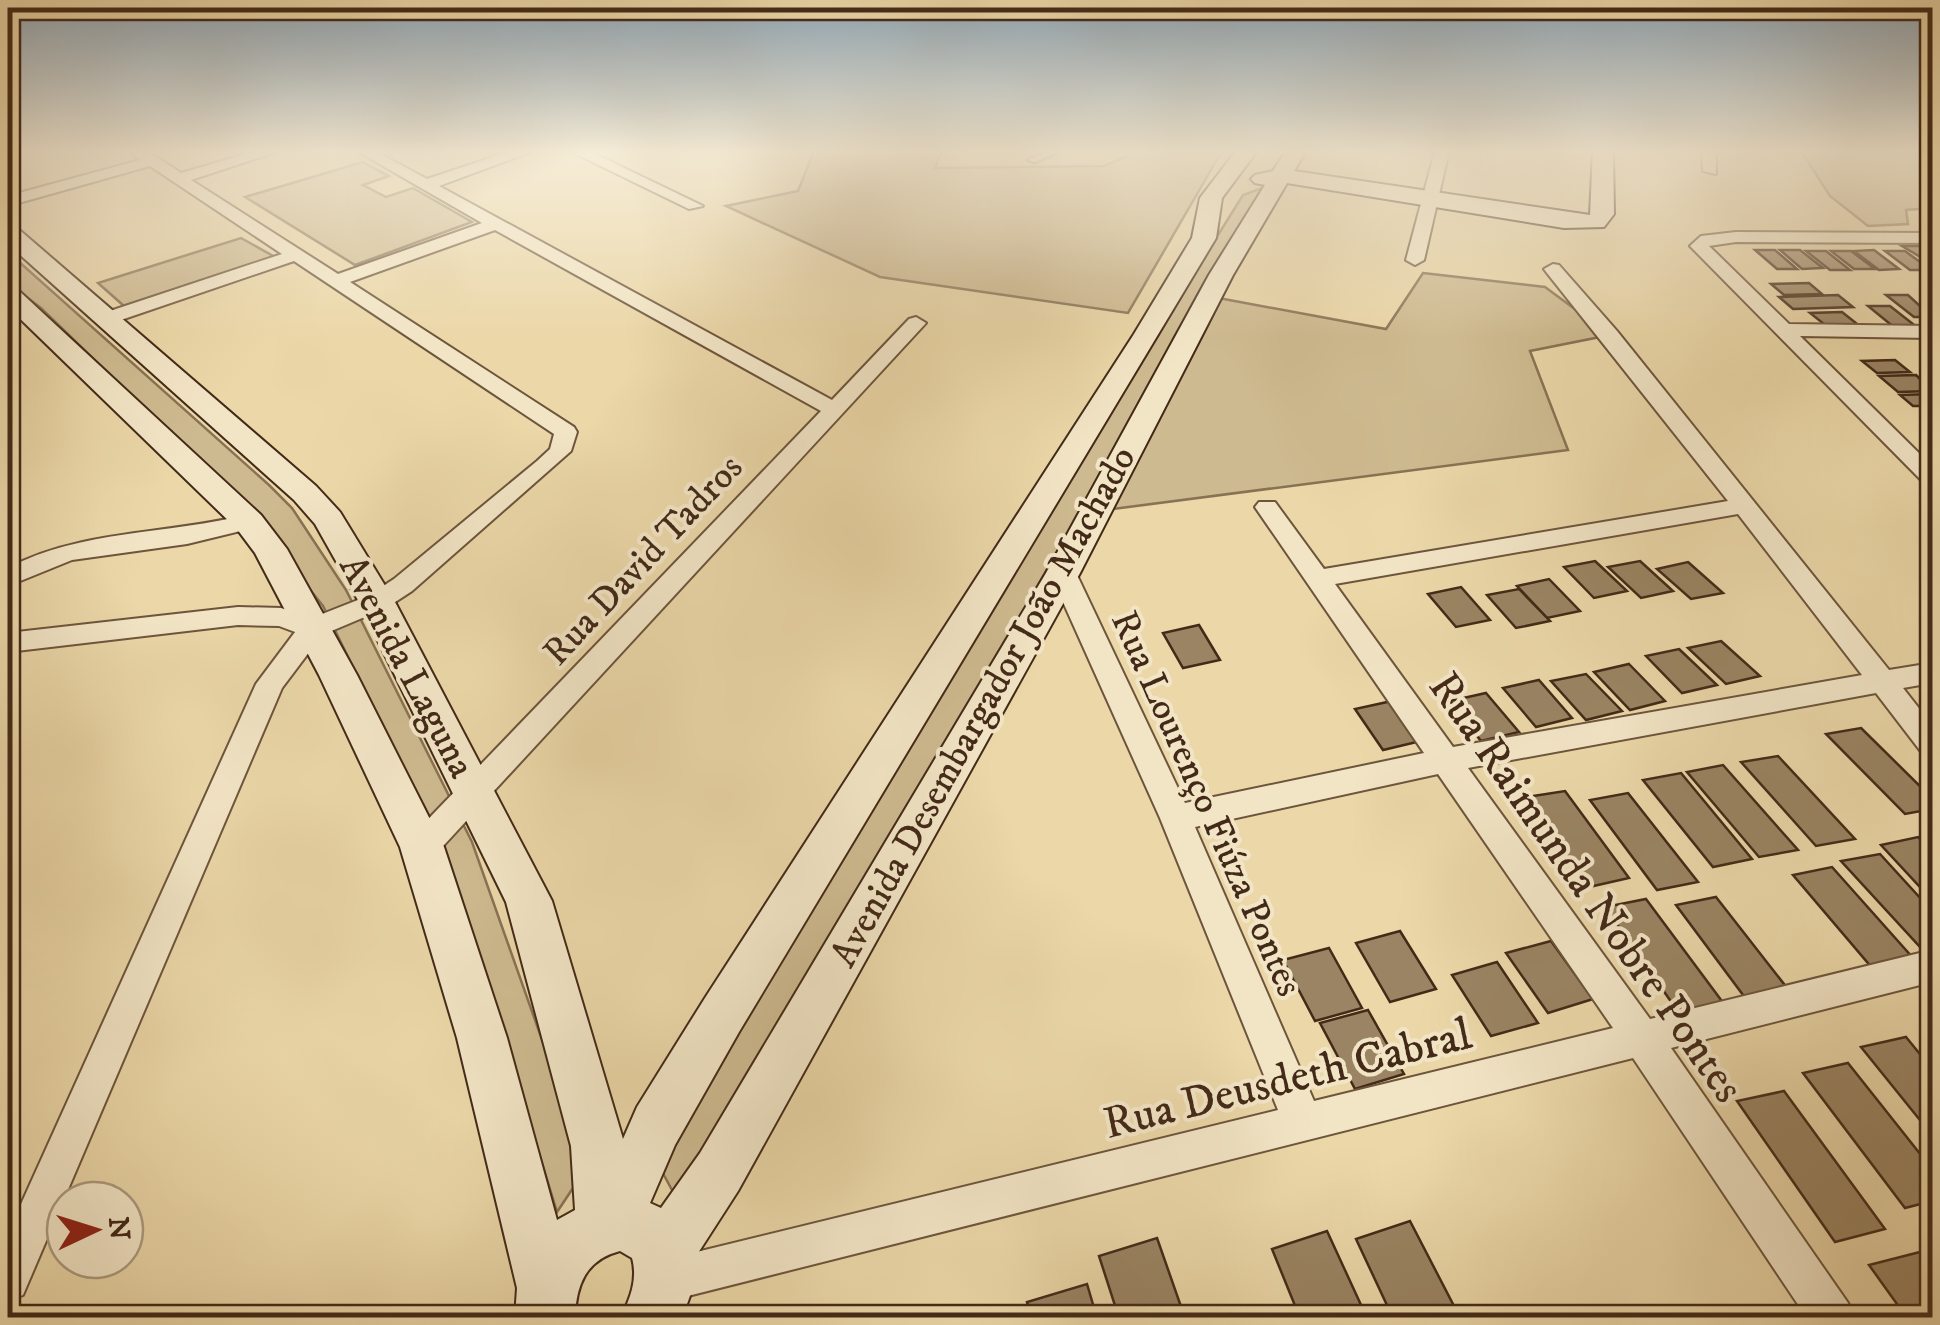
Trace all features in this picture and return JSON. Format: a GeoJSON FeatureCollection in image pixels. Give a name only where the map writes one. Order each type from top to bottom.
{"type":"FeatureCollection","features":[{"type":"Feature","properties":{"kind":"street"},"geometry":{"type":"LineString","coordinates":[[8,1280],[270,684],[313,628],[377,602],[421,570],[560,451],[566,432],[235,213]]}},
{"type":"Feature","properties":{"kind":"street"},"geometry":{"type":"LineString","coordinates":[[476,213],[835,410]]}},
{"type":"Feature","properties":{"kind":"street","name":"Avenida Desembargador João Machado"},"geometry":{"type":"LineString","coordinates":[[609,1224],[656,1126],[1148,334],[1207,226],[1209,213]]}},
{"type":"Feature","properties":{"kind":"street"},"geometry":{"type":"LineString","coordinates":[[1207,226],[1221,213]]}},
{"type":"Feature","properties":{"kind":"street","name":"Avenida Desembargador João Machado"},"geometry":{"type":"LineString","coordinates":[[659,1285],[1062,573],[1222,275],[1260,213]]}},
{"type":"Feature","properties":{"kind":"street"},"geometry":{"type":"LineString","coordinates":[[1415,260],[1427,213]]}},
{"type":"Feature","properties":{"kind":"street"},"geometry":{"type":"LineString","coordinates":[[1512,213],[1596,222],[1602,213]]}},
{"type":"Feature","properties":{"kind":"street"},"geometry":{"type":"LineString","coordinates":[[339,280],[495,224]]}},
{"type":"Feature","properties":{"kind":"street","name":"Avenida Laguna"},"geometry":{"type":"LineString","coordinates":[[8,232],[305,493],[328,519],[377,602],[474,791],[534,919],[598,1146],[609,1224]]}},
{"type":"Feature","properties":{"kind":"street"},"geometry":{"type":"LineString","coordinates":[[1928,469],[1780,330],[1699,246],[1702,241],[1736,238],[1932,238]]}},
{"type":"Feature","properties":{"kind":"street"},"geometry":{"type":"LineString","coordinates":[[108,318],[299,254]]}},
{"type":"Feature","properties":{"kind":"street"},"geometry":{"type":"LineString","coordinates":[[1553,269],[1610,335],[1932,745]]}},
{"type":"Feature","properties":{"kind":"street"},"geometry":{"type":"LineString","coordinates":[[14,300],[71,289]]}},
{"type":"Feature","properties":{"kind":"street","name":"Avenida Laguna"},"geometry":{"type":"LineString","coordinates":[[14,300],[248,522],[270,549],[313,628],[422,847],[482,1038],[546,1302]]}},
{"type":"Feature","properties":{"kind":"street","name":"Rua David Tadros"},"geometry":{"type":"LineString","coordinates":[[422,847],[916,323]]}},
{"type":"Feature","properties":{"kind":"street"},"geometry":{"type":"LineString","coordinates":[[1780,330],[1932,332]]}},
{"type":"Feature","properties":{"kind":"street"},"geometry":{"type":"LineString","coordinates":[[8,578],[39,560],[86,545],[182,540],[282,513],[305,493]]}},
{"type":"Feature","properties":{"kind":"street"},"geometry":{"type":"LineString","coordinates":[[1316,580],[1742,506]]}},
{"type":"Feature","properties":{"kind":"street","name":"Rua Raimunda Nobre Pontes"},"geometry":{"type":"LineString","coordinates":[[1267,507],[1448,760],[1833,1318]]}},
{"type":"Feature","properties":{"kind":"street","name":"Rua Lourenço Fiúza Pontes"},"geometry":{"type":"LineString","coordinates":[[1062,573],[1176,818],[1303,1122]]}},
{"type":"Feature","properties":{"kind":"street"},"geometry":{"type":"LineString","coordinates":[[8,642],[238,616],[281,617],[313,628]]}},
{"type":"Feature","properties":{"kind":"street"},"geometry":{"type":"LineString","coordinates":[[1176,818],[1448,760],[1932,673]]}},
{"type":"Feature","properties":{"kind":"street","name":"Rua Deusdeth Cabral"},"geometry":{"type":"LineString","coordinates":[[659,1285],[1932,966]]}},
{"type":"Feature","properties":{"kind":"street"},"geometry":{"type":"LineString","coordinates":[[546,1302],[558,1258],[568,1247],[609,1224],[626,1224],[649,1234],[659,1285]]}},
{"type":"Feature","properties":{"kind":"shaded area"},"geometry":{"type":"Polygon","coordinates":[[[271,213],[456,213],[472,222],[355,265],[271,213]]]}},
{"type":"Feature","properties":{"kind":"shaded area"},"geometry":{"type":"Polygon","coordinates":[[[741,213],[1186,213],[1128,313],[880,277],[741,213]]]}},
{"type":"Feature","properties":{"kind":"shaded area"},"geometry":{"type":"Polygon","coordinates":[[[1232,213],[1248,213],[714,1160],[683,1192],[672,1190],[659,1166],[660,1128],[1232,213]]]}},
{"type":"Feature","properties":{"kind":"shaded area"},"geometry":{"type":"Polygon","coordinates":[[[1851,213],[1906,213],[1908,224],[1868,226],[1851,213]]]}},
{"type":"Feature","properties":{"kind":"shaded area"},"geometry":{"type":"Polygon","coordinates":[[[241,238],[275,257],[124,306],[98,283],[241,238]]]}},
{"type":"Feature","properties":{"kind":"shaded area"},"geometry":{"type":"Polygon","coordinates":[[[8,252],[292,508],[346,590],[472,842],[587,1167],[557,1212],[489,990],[430,824],[323,606],[235,496],[41,308],[8,283],[8,252]]]}},
{"type":"Feature","properties":{"kind":"shaded area"},"geometry":{"type":"Polygon","coordinates":[[[1423,273],[1545,287],[1610,335],[1530,351],[1568,450],[1113,509],[1213,297],[1386,329],[1423,273]]]}},
{"type":"Feature","properties":{"kind":"building"},"geometry":{"type":"Polygon","coordinates":[[[1902,246],[1922,246],[1932,253],[1932,264],[1902,246]]]}},
{"type":"Feature","properties":{"kind":"building"},"geometry":{"type":"Polygon","coordinates":[[[1755,250],[1775,250],[1797,269],[1777,269],[1755,250]]]}},
{"type":"Feature","properties":{"kind":"building"},"geometry":{"type":"Polygon","coordinates":[[[1780,250],[1800,250],[1823,268],[1802,269],[1780,250]]]}},
{"type":"Feature","properties":{"kind":"building"},"geometry":{"type":"Polygon","coordinates":[[[1874,250],[1899,269],[1879,270],[1854,251],[1874,250]]]}},
{"type":"Feature","properties":{"kind":"building"},"geometry":{"type":"Polygon","coordinates":[[[1806,251],[1826,251],[1850,270],[1830,270],[1806,251]]]}},
{"type":"Feature","properties":{"kind":"building"},"geometry":{"type":"Polygon","coordinates":[[[1831,251],[1851,251],[1875,269],[1854,269],[1831,251]]]}},
{"type":"Feature","properties":{"kind":"building"},"geometry":{"type":"Polygon","coordinates":[[[1885,251],[1905,251],[1931,270],[1910,270],[1885,251]]]}},
{"type":"Feature","properties":{"kind":"building"},"geometry":{"type":"Polygon","coordinates":[[[1809,283],[1822,294],[1784,295],[1771,284],[1809,283]]]}},
{"type":"Feature","properties":{"kind":"building"},"geometry":{"type":"Polygon","coordinates":[[[1838,295],[1853,307],[1793,309],[1779,297],[1838,295]]]}},
{"type":"Feature","properties":{"kind":"building"},"geometry":{"type":"Polygon","coordinates":[[[1886,295],[1908,295],[1932,317],[1914,317],[1886,295]]]}},
{"type":"Feature","properties":{"kind":"building"},"geometry":{"type":"Polygon","coordinates":[[[1868,306],[1890,306],[1918,328],[1895,328],[1868,306]]]}},
{"type":"Feature","properties":{"kind":"building"},"geometry":{"type":"Polygon","coordinates":[[[1842,312],[1861,327],[1829,328],[1810,313],[1842,312]]]}},
{"type":"Feature","properties":{"kind":"building"},"geometry":{"type":"Polygon","coordinates":[[[1895,360],[1910,372],[1877,373],[1862,361],[1895,360]]]}},
{"type":"Feature","properties":{"kind":"building"},"geometry":{"type":"Polygon","coordinates":[[[1916,375],[1932,391],[1898,392],[1879,376],[1916,375]]]}},
{"type":"Feature","properties":{"kind":"building"},"geometry":{"type":"Polygon","coordinates":[[[1932,394],[1932,406],[1913,406],[1900,395],[1932,394]]]}},
{"type":"Feature","properties":{"kind":"building"},"geometry":{"type":"Polygon","coordinates":[[[1595,561],[1627,591],[1594,598],[1564,567],[1595,561]]]}},
{"type":"Feature","properties":{"kind":"building"},"geometry":{"type":"Polygon","coordinates":[[[1640,561],[1673,591],[1641,598],[1608,567],[1640,561]]]}},
{"type":"Feature","properties":{"kind":"building"},"geometry":{"type":"Polygon","coordinates":[[[1688,562],[1723,593],[1691,599],[1657,569],[1688,562]]]}},
{"type":"Feature","properties":{"kind":"building"},"geometry":{"type":"Polygon","coordinates":[[[1549,579],[1580,611],[1547,618],[1517,586],[1549,579]]]}},
{"type":"Feature","properties":{"kind":"building"},"geometry":{"type":"Polygon","coordinates":[[[1461,587],[1490,620],[1456,627],[1428,594],[1461,587]]]}},
{"type":"Feature","properties":{"kind":"building"},"geometry":{"type":"Polygon","coordinates":[[[1519,589],[1550,621],[1516,628],[1487,595],[1519,589]]]}},
{"type":"Feature","properties":{"kind":"building"},"geometry":{"type":"Polygon","coordinates":[[[1199,625],[1220,660],[1183,668],[1163,633],[1199,625]]]}},
{"type":"Feature","properties":{"kind":"building"},"geometry":{"type":"Polygon","coordinates":[[[1721,641],[1760,676],[1726,684],[1688,648],[1721,641]]]}},
{"type":"Feature","properties":{"kind":"building"},"geometry":{"type":"Polygon","coordinates":[[[1679,649],[1717,685],[1682,693],[1646,656],[1679,649]]]}},
{"type":"Feature","properties":{"kind":"building"},"geometry":{"type":"Polygon","coordinates":[[[1629,664],[1665,701],[1630,710],[1594,672],[1629,664]]]}},
{"type":"Feature","properties":{"kind":"building"},"geometry":{"type":"Polygon","coordinates":[[[1586,674],[1622,711],[1586,720],[1551,681],[1586,674]]]}},
{"type":"Feature","properties":{"kind":"building"},"geometry":{"type":"Polygon","coordinates":[[[1539,680],[1572,718],[1536,727],[1503,688],[1539,680]]]}},
{"type":"Feature","properties":{"kind":"building"},"geometry":{"type":"Polygon","coordinates":[[[1486,693],[1519,732],[1481,741],[1450,701],[1486,693]]]}},
{"type":"Feature","properties":{"kind":"building"},"geometry":{"type":"Polygon","coordinates":[[[1392,701],[1421,741],[1383,750],[1355,709],[1392,701]]]}},
{"type":"Feature","properties":{"kind":"building"},"geometry":{"type":"Polygon","coordinates":[[[1861,728],[1932,798],[1932,809],[1905,814],[1826,734],[1861,728]]]}},
{"type":"Feature","properties":{"kind":"building"},"geometry":{"type":"Polygon","coordinates":[[[1778,756],[1855,839],[1816,846],[1741,762],[1778,756]]]}},
{"type":"Feature","properties":{"kind":"building"},"geometry":{"type":"Polygon","coordinates":[[[1723,765],[1798,850],[1759,857],[1687,772],[1723,765]]]}},
{"type":"Feature","properties":{"kind":"building"},"geometry":{"type":"Polygon","coordinates":[[[1681,773],[1752,859],[1713,867],[1643,780],[1681,773]]]}},
{"type":"Feature","properties":{"kind":"building"},"geometry":{"type":"Polygon","coordinates":[[[1565,791],[1629,878],[1589,887],[1527,797],[1565,791]]]}},
{"type":"Feature","properties":{"kind":"building"},"geometry":{"type":"Polygon","coordinates":[[[1628,793],[1698,882],[1657,890],[1590,800],[1628,793]]]}},
{"type":"Feature","properties":{"kind":"building"},"geometry":{"type":"Polygon","coordinates":[[[1918,837],[1932,852],[1932,900],[1881,845],[1918,837]]]}},
{"type":"Feature","properties":{"kind":"building"},"geometry":{"type":"Polygon","coordinates":[[[1880,854],[1932,911],[1932,960],[1841,861],[1880,854]]]}},
{"type":"Feature","properties":{"kind":"building"},"geometry":{"type":"Polygon","coordinates":[[[1832,867],[1921,967],[1879,976],[1793,875],[1832,867]]]}},
{"type":"Feature","properties":{"kind":"building"},"geometry":{"type":"Polygon","coordinates":[[[1716,897],[1798,1002],[1755,1011],[1676,905],[1716,897]]]}},
{"type":"Feature","properties":{"kind":"building"},"geometry":{"type":"Polygon","coordinates":[[[1646,899],[1724,1004],[1679,1013],[1605,907],[1646,899]]]}},
{"type":"Feature","properties":{"kind":"building"},"geometry":{"type":"Polygon","coordinates":[[[1400,931],[1436,989],[1390,1002],[1356,943],[1400,931]]]}},
{"type":"Feature","properties":{"kind":"building"},"geometry":{"type":"Polygon","coordinates":[[[1551,941],[1593,999],[1548,1013],[1506,953],[1551,941]]]}},
{"type":"Feature","properties":{"kind":"building"},"geometry":{"type":"Polygon","coordinates":[[[1329,948],[1362,1008],[1315,1021],[1283,960],[1329,948]]]}},
{"type":"Feature","properties":{"kind":"building"},"geometry":{"type":"Polygon","coordinates":[[[1497,962],[1538,1023],[1491,1036],[1452,975],[1497,962]]]}},
{"type":"Feature","properties":{"kind":"building"},"geometry":{"type":"Polygon","coordinates":[[[1368,1010],[1404,1074],[1355,1089],[1320,1023],[1368,1010]]]}},
{"type":"Feature","properties":{"kind":"building"},"geometry":{"type":"Polygon","coordinates":[[[1906,1037],[1932,1069],[1932,1135],[1861,1047],[1906,1037]]]}},
{"type":"Feature","properties":{"kind":"building"},"geometry":{"type":"Polygon","coordinates":[[[1848,1063],[1932,1169],[1932,1201],[1905,1208],[1803,1073],[1848,1063]]]}},
{"type":"Feature","properties":{"kind":"building"},"geometry":{"type":"Polygon","coordinates":[[[1784,1091],[1885,1229],[1835,1242],[1737,1101],[1784,1091]]]}},
{"type":"Feature","properties":{"kind":"building"},"geometry":{"type":"Polygon","coordinates":[[[1410,1221],[1454,1306],[1422,1318],[1393,1318],[1356,1239],[1410,1221]]]}},
{"type":"Feature","properties":{"kind":"building"},"geometry":{"type":"Polygon","coordinates":[[[1327,1231],[1367,1318],[1300,1318],[1272,1249],[1327,1231]]]}},
{"type":"Feature","properties":{"kind":"building"},"geometry":{"type":"Polygon","coordinates":[[[1157,1238],[1185,1318],[1119,1318],[1099,1256],[1157,1238]]]}},
{"type":"Feature","properties":{"kind":"building"},"geometry":{"type":"Polygon","coordinates":[[[1920,1252],[1932,1269],[1932,1318],[1907,1318],[1869,1265],[1920,1252]]]}},
{"type":"Feature","properties":{"kind":"building"},"geometry":{"type":"Polygon","coordinates":[[[1087,1284],[1097,1318],[1031,1318],[1027,1302],[1087,1284]]]}}]}
